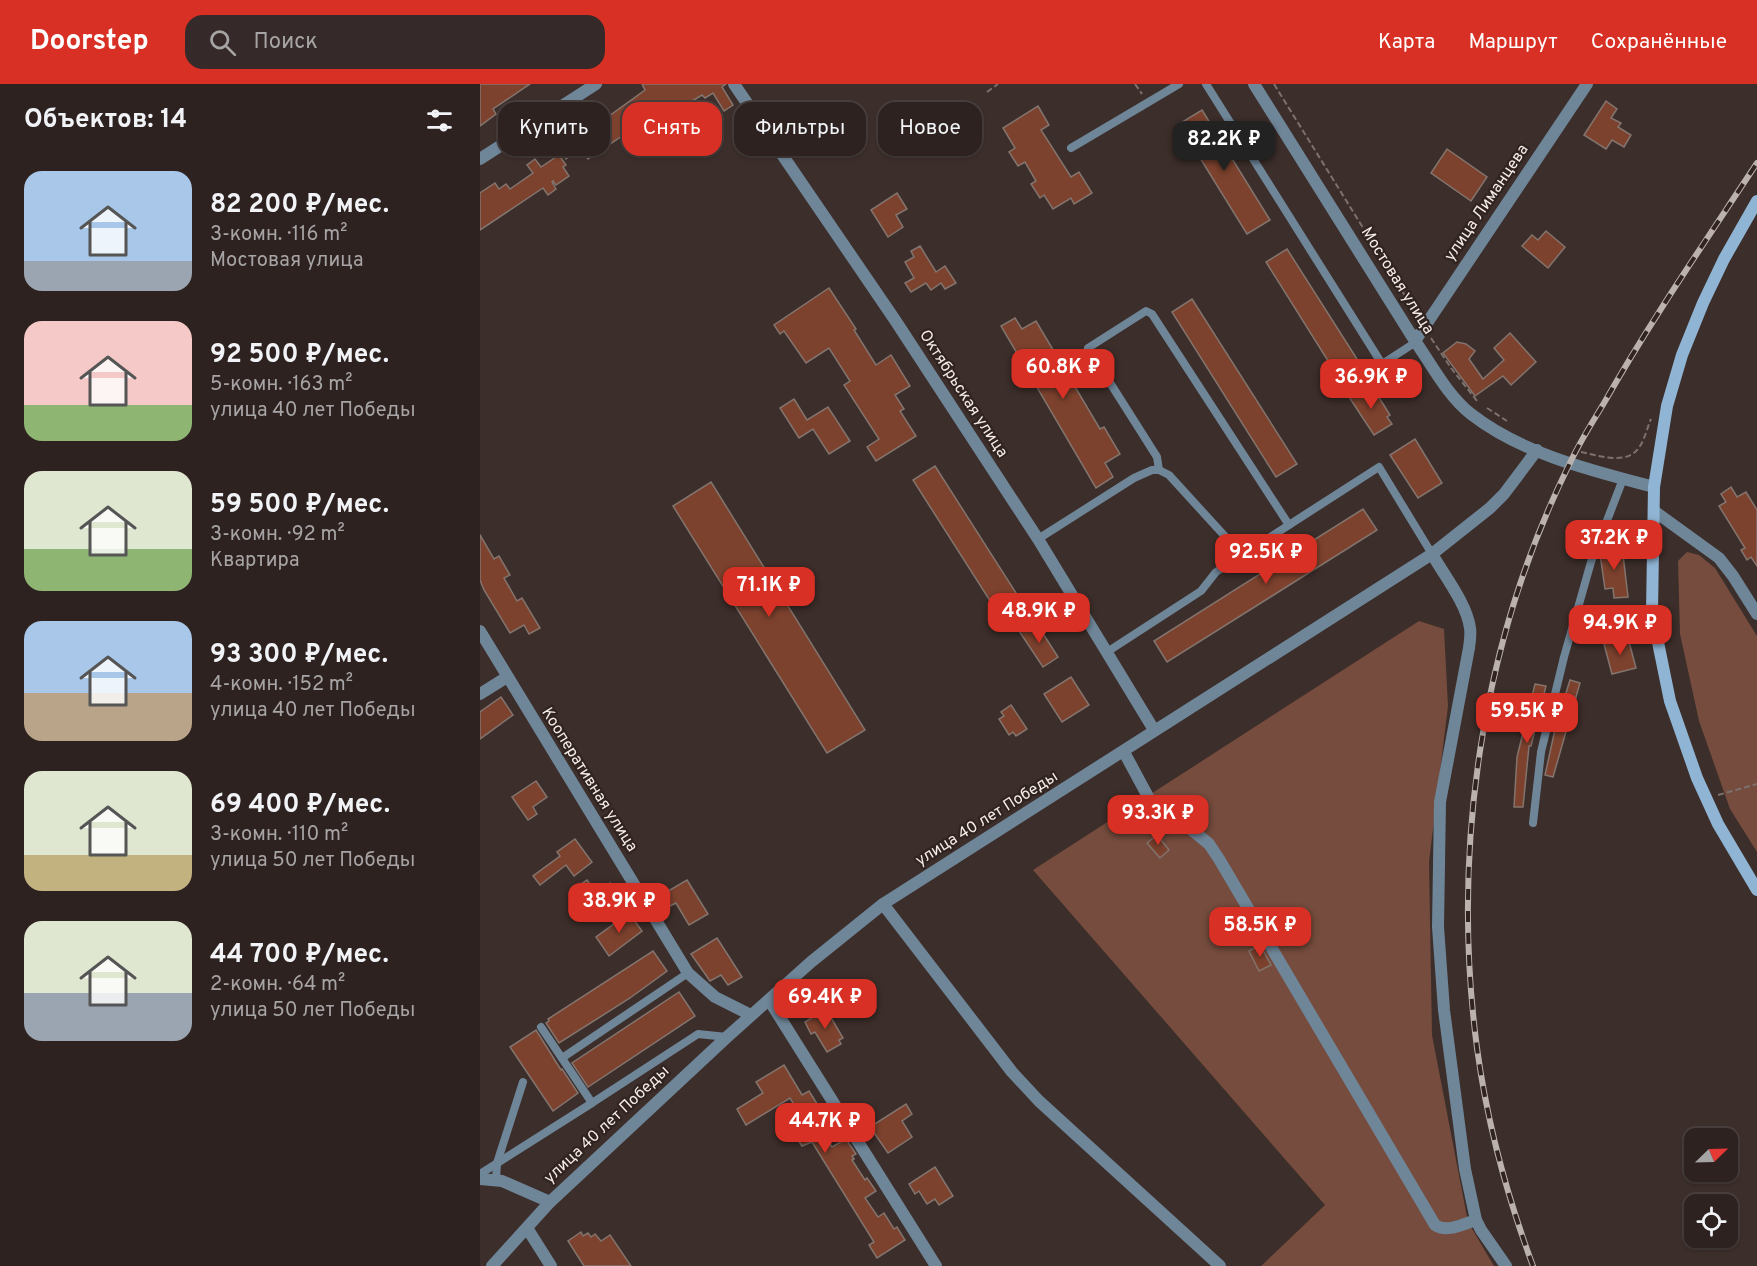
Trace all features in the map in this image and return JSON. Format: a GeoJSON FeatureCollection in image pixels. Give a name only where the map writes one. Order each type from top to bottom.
{"type":"FeatureCollection","features":[{"type":"Feature","properties":{"kind":"main road"},"geometry":{"type":"LineString","coordinates":[[1757,201],[1724,259],[1703,303],[1682,355],[1667,406],[1654,487],[1652,613],[1670,701],[1697,778],[1718,824],[1757,890]]}},
{"type":"Feature","properties":{"kind":"street"},"geometry":{"type":"LineString","coordinates":[[480,159],[596,84]]}},
{"type":"Feature","properties":{"kind":"street","name":"Октябрьская улица"},"geometry":{"type":"LineString","coordinates":[[734,84],[888,310],[1038,539],[1154,730]]}},
{"type":"Feature","properties":{"kind":"street","name":"Мостовая улица"},"geometry":{"type":"LineString","coordinates":[[1254,84],[1415,342],[1443,382],[1470,413],[1501,433],[1569,464],[1654,487]]}},
{"type":"Feature","properties":{"kind":"street","name":"улица Лиманцева"},"geometry":{"type":"LineString","coordinates":[[1415,342],[1587,84]]}},
{"type":"Feature","properties":{"kind":"street","name":"улица 40 лет Победы"},"geometry":{"type":"LineString","coordinates":[[492,1266],[550,1202],[727,1037],[811,962],[883,904],[1432,554],[1490,508],[1504,494],[1537,450]]}},
{"type":"Feature","properties":{"kind":"street"},"geometry":{"type":"LineString","coordinates":[[1654,511],[1719,558],[1757,614]]}},
{"type":"Feature","properties":{"kind":"street"},"geometry":{"type":"LineString","coordinates":[[1432,554],[1461,603],[1470,628],[1469,648],[1440,802],[1438,927],[1444,1010],[1465,1169],[1476,1220],[1506,1266]]}},
{"type":"Feature","properties":{"kind":"street","name":"Кооперативная улица"},"geometry":{"type":"LineString","coordinates":[[480,631],[688,973],[715,997],[751,1015]]}},
{"type":"Feature","properties":{"kind":"street"},"geometry":{"type":"LineString","coordinates":[[480,694],[507,677]]}},
{"type":"Feature","properties":{"kind":"street"},"geometry":{"type":"LineString","coordinates":[[1124,752],[1152,804],[1192,830],[1209,844],[1219,859],[1435,1225],[1441,1229],[1450,1228],[1476,1220]]}},
{"type":"Feature","properties":{"kind":"street"},"geometry":{"type":"LineString","coordinates":[[883,904],[1012,1072],[1039,1101],[1220,1266]]}},
{"type":"Feature","properties":{"kind":"street"},"geometry":{"type":"LineString","coordinates":[[769,1000],[936,1266]]}},
{"type":"Feature","properties":{"kind":"street"},"geometry":{"type":"LineString","coordinates":[[480,1179],[502,1181],[550,1202]]}},
{"type":"Feature","properties":{"kind":"street"},"geometry":{"type":"LineString","coordinates":[[526,1228],[551,1266]]}},
{"type":"Feature","properties":{"kind":"lane"},"geometry":{"type":"LineString","coordinates":[[1071,148],[1179,84]]}},
{"type":"Feature","properties":{"kind":"lane"},"geometry":{"type":"LineString","coordinates":[[1206,84],[1382,364],[1415,342]]}},
{"type":"Feature","properties":{"kind":"lane"},"geometry":{"type":"LineString","coordinates":[[1160,470],[1157,457],[1088,348],[1146,311],[1152,314],[1289,525]]}},
{"type":"Feature","properties":{"kind":"lane"},"geometry":{"type":"LineString","coordinates":[[1107,652],[1201,591],[1216,572],[1379,467],[1432,554]]}},
{"type":"Feature","properties":{"kind":"lane"},"geometry":{"type":"LineString","coordinates":[[1038,539],[1134,478],[1152,470],[1160,470],[1169,475],[1242,555]]}},
{"type":"Feature","properties":{"kind":"lane"},"geometry":{"type":"LineString","coordinates":[[1533,823],[1541,752],[1564,657],[1591,562],[1623,479]]}},
{"type":"Feature","properties":{"kind":"lane"},"geometry":{"type":"LineString","coordinates":[[562,1058],[688,973]]}},
{"type":"Feature","properties":{"kind":"lane"},"geometry":{"type":"LineString","coordinates":[[541,1027],[592,1103]]}},
{"type":"Feature","properties":{"kind":"lane"},"geometry":{"type":"LineString","coordinates":[[480,1174],[698,1034],[727,1037]]}},
{"type":"Feature","properties":{"kind":"lane"},"geometry":{"type":"LineString","coordinates":[[496,1180],[497,1163],[523,1082]]}},
{"type":"Feature","properties":{"kind":"path"},"geometry":{"type":"LineString","coordinates":[[987,92],[998,84]]}},
{"type":"Feature","properties":{"kind":"path"},"geometry":{"type":"LineString","coordinates":[[1274,84],[1451,368],[1479,402],[1516,426]]}},
{"type":"Feature","properties":{"kind":"path"},"geometry":{"type":"LineString","coordinates":[[1576,451],[1619,458],[1631,454],[1637,450],[1657,403],[1667,406]]}},
{"type":"Feature","properties":{"kind":"path"},"geometry":{"type":"LineString","coordinates":[[1707,799],[1757,784]]}},
{"type":"Feature","properties":{"kind":"shaded area"},"geometry":{"type":"Polygon","coordinates":[[[1687,552],[1699,555],[1715,568],[1757,636],[1757,852],[1730,809],[1699,721],[1680,634],[1678,561],[1687,552]]]}},
{"type":"Feature","properties":{"kind":"shaded area"},"geometry":{"type":"Polygon","coordinates":[[[1419,621],[1444,629],[1448,706],[1429,862],[1432,1035],[1468,1222],[1494,1266],[1261,1266],[1325,1205],[1033,870],[1419,621]]]}},
{"type":"Feature","properties":{"kind":"building"},"geometry":{"type":"Polygon","coordinates":[[[480,84],[530,84],[503,102],[498,102],[498,106],[493,109],[496,114],[480,126],[480,84]]]}},
{"type":"Feature","properties":{"kind":"building"},"geometry":{"type":"Polygon","coordinates":[[[642,84],[726,84],[722,87],[733,105],[724,111],[722,102],[718,102],[713,93],[705,98],[702,95],[691,102],[628,102],[645,90],[642,84]]]}},
{"type":"Feature","properties":{"kind":"building"},"geometry":{"type":"Polygon","coordinates":[[[1606,101],[1617,109],[1611,118],[1621,123],[1618,127],[1631,135],[1624,147],[1612,140],[1606,149],[1584,135],[1606,101]]]}},
{"type":"Feature","properties":{"kind":"building"},"geometry":{"type":"Polygon","coordinates":[[[1038,106],[1049,125],[1041,130],[1071,177],[1079,172],[1092,193],[1074,204],[1071,198],[1053,209],[1044,195],[1040,198],[1031,184],[1036,181],[1025,162],[1018,166],[1009,152],[1015,148],[1003,128],[1038,106]]]}},
{"type":"Feature","properties":{"kind":"building"},"geometry":{"type":"Polygon","coordinates":[[[622,107],[622,136],[610,144],[610,115],[622,107]]]}},
{"type":"Feature","properties":{"kind":"building"},"geometry":{"type":"Polygon","coordinates":[[[1202,110],[1270,220],[1247,234],[1179,124],[1202,110]]]}},
{"type":"Feature","properties":{"kind":"building"},"geometry":{"type":"Polygon","coordinates":[[[1447,149],[1487,177],[1471,201],[1431,173],[1447,149]]]}},
{"type":"Feature","properties":{"kind":"building"},"geometry":{"type":"Polygon","coordinates":[[[560,156],[566,165],[563,167],[569,176],[556,185],[553,181],[556,189],[548,195],[543,188],[480,230],[480,193],[495,183],[499,189],[506,184],[510,189],[533,173],[527,165],[535,159],[541,167],[560,156]]]}},
{"type":"Feature","properties":{"kind":"building"},"geometry":{"type":"Polygon","coordinates":[[[897,193],[907,209],[896,215],[903,227],[888,237],[871,210],[897,193]]]}},
{"type":"Feature","properties":{"kind":"building"},"geometry":{"type":"Polygon","coordinates":[[[1546,231],[1565,247],[1548,268],[1522,246],[1532,235],[1538,240],[1546,231]]]}},
{"type":"Feature","properties":{"kind":"building"},"geometry":{"type":"Polygon","coordinates":[[[920,246],[936,272],[945,266],[956,283],[945,289],[941,283],[931,290],[926,283],[911,292],[905,283],[914,278],[905,262],[914,257],[911,251],[920,246]]]}},
{"type":"Feature","properties":{"kind":"building"},"geometry":{"type":"Polygon","coordinates":[[[1287,249],[1357,359],[1335,372],[1266,262],[1287,249]]]}},
{"type":"Feature","properties":{"kind":"building"},"geometry":{"type":"Polygon","coordinates":[[[829,288],[876,365],[891,355],[910,386],[895,395],[904,409],[900,411],[916,436],[876,461],[867,447],[879,439],[844,385],[850,381],[829,348],[806,363],[784,331],[780,334],[774,325],[829,288]]]}},
{"type":"Feature","properties":{"kind":"building"},"geometry":{"type":"Polygon","coordinates":[[[1192,299],[1297,464],[1276,477],[1172,312],[1192,299]]]}},
{"type":"Feature","properties":{"kind":"building"},"geometry":{"type":"Polygon","coordinates":[[[1015,318],[1022,329],[1036,321],[1100,429],[1104,427],[1120,454],[1105,463],[1113,477],[1096,488],[1001,326],[1015,318]]]}},
{"type":"Feature","properties":{"kind":"building"},"geometry":{"type":"Polygon","coordinates":[[[1510,333],[1536,362],[1511,385],[1503,376],[1475,396],[1443,353],[1457,342],[1466,344],[1475,351],[1469,359],[1483,379],[1504,360],[1494,348],[1510,333]]]}},
{"type":"Feature","properties":{"kind":"building"},"geometry":{"type":"Polygon","coordinates":[[[1366,386],[1371,394],[1375,391],[1390,415],[1387,417],[1392,424],[1374,435],[1349,397],[1366,386]]]}},
{"type":"Feature","properties":{"kind":"building"},"geometry":{"type":"Polygon","coordinates":[[[794,399],[807,420],[828,407],[850,441],[829,454],[813,429],[799,438],[780,408],[794,399]]]}},
{"type":"Feature","properties":{"kind":"building"},"geometry":{"type":"Polygon","coordinates":[[[1415,439],[1442,483],[1418,498],[1390,455],[1415,439]]]}},
{"type":"Feature","properties":{"kind":"building"},"geometry":{"type":"Polygon","coordinates":[[[935,466],[1023,604],[1001,618],[913,480],[935,466]]]}},
{"type":"Feature","properties":{"kind":"building"},"geometry":{"type":"Polygon","coordinates":[[[711,482],[865,730],[827,753],[673,506],[711,482]]]}},
{"type":"Feature","properties":{"kind":"building"},"geometry":{"type":"Polygon","coordinates":[[[1731,487],[1737,497],[1746,492],[1757,510],[1757,566],[1751,557],[1747,560],[1741,550],[1745,548],[1719,506],[1726,502],[1721,494],[1731,487]]]}},
{"type":"Feature","properties":{"kind":"building"},"geometry":{"type":"Polygon","coordinates":[[[1363,509],[1377,530],[1167,662],[1154,641],[1363,509]]]}},
{"type":"Feature","properties":{"kind":"building"},"geometry":{"type":"Polygon","coordinates":[[[480,535],[494,559],[499,556],[510,575],[504,578],[517,601],[522,598],[540,628],[529,634],[524,625],[510,633],[480,580],[480,535]]]}},
{"type":"Feature","properties":{"kind":"building"},"geometry":{"type":"Polygon","coordinates":[[[1622,546],[1628,597],[1614,598],[1613,588],[1605,589],[1600,554],[1603,549],[1622,546]]]}},
{"type":"Feature","properties":{"kind":"building"},"geometry":{"type":"Polygon","coordinates":[[[1035,621],[1058,657],[1043,667],[1019,631],[1035,621]]]}},
{"type":"Feature","properties":{"kind":"building"},"geometry":{"type":"Polygon","coordinates":[[[1628,638],[1636,668],[1612,674],[1604,644],[1628,638]]]}},
{"type":"Feature","properties":{"kind":"building"},"geometry":{"type":"Polygon","coordinates":[[[1071,677],[1089,705],[1062,722],[1044,694],[1071,677]]]}},
{"type":"Feature","properties":{"kind":"building"},"geometry":{"type":"Polygon","coordinates":[[[1570,680],[1580,683],[1553,777],[1545,775],[1556,725],[1570,680]]]}},
{"type":"Feature","properties":{"kind":"building"},"geometry":{"type":"Polygon","coordinates":[[[1535,684],[1546,686],[1531,746],[1529,746],[1523,807],[1514,807],[1517,757],[1535,684]]]}},
{"type":"Feature","properties":{"kind":"building"},"geometry":{"type":"Polygon","coordinates":[[[501,697],[513,715],[480,739],[480,712],[501,697]]]}},
{"type":"Feature","properties":{"kind":"building"},"geometry":{"type":"Polygon","coordinates":[[[1011,705],[1027,729],[1016,736],[1013,732],[1009,735],[999,719],[1004,716],[1001,712],[1011,705]]]}},
{"type":"Feature","properties":{"kind":"building"},"geometry":{"type":"Polygon","coordinates":[[[536,781],[547,797],[533,807],[537,814],[528,820],[512,797],[536,781]]]}},
{"type":"Feature","properties":{"kind":"building"},"geometry":{"type":"Polygon","coordinates":[[[1157,835],[1169,850],[1160,858],[1147,843],[1157,835]]]}},
{"type":"Feature","properties":{"kind":"building"},"geometry":{"type":"Polygon","coordinates":[[[575,839],[592,862],[574,876],[566,865],[540,885],[533,876],[560,856],[557,852],[575,839]]]}},
{"type":"Feature","properties":{"kind":"building"},"geometry":{"type":"Polygon","coordinates":[[[587,880],[596,893],[610,883],[617,892],[588,913],[571,891],[587,880]]]}},
{"type":"Feature","properties":{"kind":"building"},"geometry":{"type":"Polygon","coordinates":[[[687,880],[708,914],[689,925],[676,903],[670,906],[663,894],[687,880]]]}},
{"type":"Feature","properties":{"kind":"building"},"geometry":{"type":"Polygon","coordinates":[[[629,913],[642,931],[609,956],[596,937],[629,913]]]}},
{"type":"Feature","properties":{"kind":"building"},"geometry":{"type":"Polygon","coordinates":[[[717,938],[742,977],[728,985],[721,975],[710,981],[691,954],[717,938]]]}},
{"type":"Feature","properties":{"kind":"building"},"geometry":{"type":"Polygon","coordinates":[[[1260,945],[1271,965],[1259,971],[1249,951],[1260,945]]]}},
{"type":"Feature","properties":{"kind":"building"},"geometry":{"type":"Polygon","coordinates":[[[653,951],[667,971],[630,998],[559,1043],[546,1023],[548,1019],[653,951]]]}},
{"type":"Feature","properties":{"kind":"building"},"geometry":{"type":"Polygon","coordinates":[[[679,992],[695,1016],[588,1087],[572,1063],[679,992]]]}},
{"type":"Feature","properties":{"kind":"building"},"geometry":{"type":"Polygon","coordinates":[[[826,1009],[843,1038],[839,1040],[841,1044],[827,1052],[815,1032],[811,1034],[805,1022],[826,1009]]]}},
{"type":"Feature","properties":{"kind":"building"},"geometry":{"type":"Polygon","coordinates":[[[536,1030],[578,1093],[553,1111],[510,1047],[536,1030]]]}},
{"type":"Feature","properties":{"kind":"building"},"geometry":{"type":"Polygon","coordinates":[[[784,1065],[802,1095],[809,1091],[821,1110],[811,1116],[832,1147],[846,1139],[856,1154],[852,1156],[854,1159],[852,1160],[865,1180],[867,1178],[876,1191],[865,1198],[878,1217],[884,1213],[894,1229],[897,1227],[905,1240],[877,1258],[869,1245],[874,1242],[812,1142],[802,1146],[790,1128],[803,1119],[790,1098],[746,1125],[737,1109],[763,1093],[756,1082],[784,1065]]]}},
{"type":"Feature","properties":{"kind":"building"},"geometry":{"type":"Polygon","coordinates":[[[906,1104],[912,1114],[902,1121],[912,1137],[888,1153],[870,1127],[906,1104]]]}},
{"type":"Feature","properties":{"kind":"building"},"geometry":{"type":"Polygon","coordinates":[[[935,1167],[953,1196],[939,1205],[935,1199],[927,1204],[919,1191],[915,1194],[909,1184],[935,1167]]]}},
{"type":"Feature","properties":{"kind":"building"},"geometry":{"type":"Polygon","coordinates":[[[581,1232],[583,1236],[588,1233],[591,1237],[595,1234],[601,1241],[610,1235],[631,1266],[584,1266],[568,1241],[581,1232]]]}},
{"type":"Feature","properties":{"kind":"railway"},"geometry":{"type":"LineString","coordinates":[[1533,1266],[1506,1186],[1492,1131],[1477,1048],[1470,974],[1468,899],[1471,824],[1480,749],[1494,676],[1514,603],[1539,533],[1573,457],[1640,342],[1757,163]]}}]}
